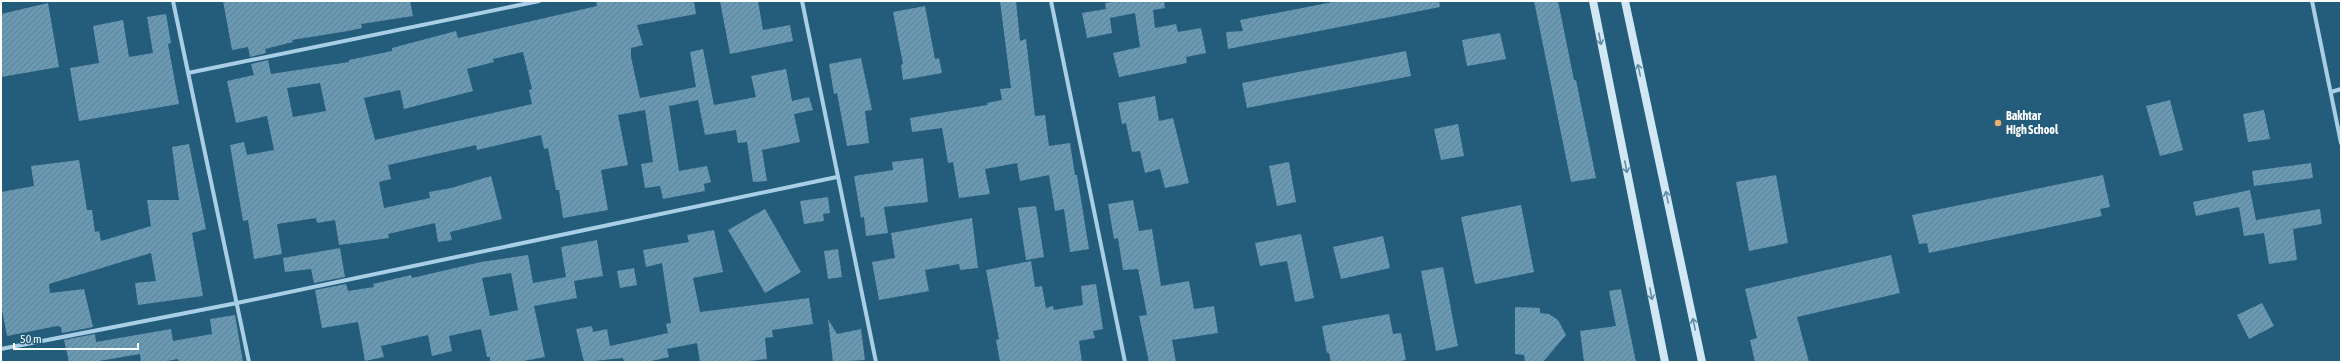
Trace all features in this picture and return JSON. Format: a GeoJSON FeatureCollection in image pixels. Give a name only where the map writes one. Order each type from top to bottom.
{"type":"FeatureCollection","features":[{"type":"Feature","properties":{"kind":"main road"},"geometry":{"type":"LineString","coordinates":[[1593,1],[1665,362]]}},
{"type":"Feature","properties":{"kind":"main road"},"geometry":{"type":"LineString","coordinates":[[1625,1],[1702,362]]}},
{"type":"Feature","properties":{"kind":"street"},"geometry":{"type":"LineString","coordinates":[[173,1],[249,362]]}},
{"type":"Feature","properties":{"kind":"street"},"geometry":{"type":"LineString","coordinates":[[188,73],[539,1]]}},
{"type":"Feature","properties":{"kind":"street"},"geometry":{"type":"LineString","coordinates":[[802,1],[876,362]]}},
{"type":"Feature","properties":{"kind":"street"},"geometry":{"type":"LineString","coordinates":[[1051,1],[1126,362]]}},
{"type":"Feature","properties":{"kind":"street"},"geometry":{"type":"LineString","coordinates":[[2312,1],[2341,143]]}},
{"type":"Feature","properties":{"kind":"street"},"geometry":{"type":"LineString","coordinates":[[2331,92],[2341,90]]}},
{"type":"Feature","properties":{"kind":"street"},"geometry":{"type":"LineString","coordinates":[[1,349],[237,303],[837,177]]}},
{"type":"Feature","properties":{"kind":"building"},"geometry":{"type":"Polygon","coordinates":[[[223,1],[410,1],[413,16],[361,24],[362,28],[292,40],[293,42],[265,49],[266,53],[250,57],[248,47],[232,50],[223,1]]]}},
{"type":"Feature","properties":{"kind":"building"},"geometry":{"type":"Polygon","coordinates":[[[596,1],[694,1],[696,14],[637,25],[643,45],[631,48],[631,57],[640,98],[696,87],[690,52],[703,49],[714,105],[756,97],[751,76],[786,69],[792,101],[809,97],[813,110],[794,114],[800,142],[762,150],[767,181],[753,182],[747,142],[738,143],[736,130],[705,135],[698,100],[669,106],[679,171],[707,166],[711,182],[704,184],[705,191],[663,199],[660,186],[645,188],[641,164],[653,162],[645,110],[618,115],[628,165],[601,170],[608,210],[563,218],[559,190],[556,190],[548,148],[544,149],[541,135],[477,150],[476,145],[388,165],[391,179],[379,182],[384,208],[430,198],[429,192],[451,188],[491,176],[502,219],[450,232],[452,240],[438,242],[435,223],[388,234],[389,238],[339,245],[335,220],[317,223],[316,218],[277,224],[282,254],[254,259],[248,220],[243,221],[230,145],[244,142],[247,155],[274,150],[267,116],[236,123],[227,81],[254,75],[251,64],[268,60],[271,74],[349,62],[349,60],[392,51],[392,48],[456,31],[458,38],[597,6],[596,1]],[[523,52],[493,59],[494,62],[467,69],[473,91],[404,109],[400,90],[364,98],[375,140],[532,104],[529,90],[532,89],[523,52]],[[320,83],[287,88],[293,117],[326,111],[320,83]]]}},
{"type":"Feature","properties":{"kind":"building"},"geometry":{"type":"Polygon","coordinates":[[[720,1],[758,1],[763,30],[790,25],[793,41],[730,54],[720,1]]]}},
{"type":"Feature","properties":{"kind":"building"},"geometry":{"type":"Polygon","coordinates":[[[1000,1],[1016,1],[1020,41],[1026,39],[1035,116],[1045,115],[1049,146],[1070,143],[1075,175],[1077,175],[1089,249],[1070,252],[1064,209],[1055,211],[1049,175],[1020,181],[1017,163],[985,169],[990,194],[959,198],[953,162],[948,163],[942,128],[912,132],[910,118],[987,105],[987,103],[1002,100],[1000,89],[1011,88],[1000,1]]]}},
{"type":"Feature","properties":{"kind":"building"},"geometry":{"type":"Polygon","coordinates":[[[1119,1],[1164,1],[1165,8],[1153,10],[1155,28],[1176,24],[1178,32],[1201,28],[1206,53],[1186,57],[1187,63],[1119,77],[1113,53],[1140,47],[1135,13],[1110,18],[1112,33],[1087,38],[1082,13],[1106,9],[1105,3],[1119,1]]]}},
{"type":"Feature","properties":{"kind":"building"},"geometry":{"type":"Polygon","coordinates":[[[1338,1],[1439,1],[1440,7],[1228,49],[1226,32],[1243,31],[1240,20],[1338,1]]]}},
{"type":"Feature","properties":{"kind":"building"},"geometry":{"type":"Polygon","coordinates":[[[1534,1],[1558,1],[1596,178],[1571,182],[1534,1]]]}},
{"type":"Feature","properties":{"kind":"building"},"geometry":{"type":"Polygon","coordinates":[[[48,3],[59,67],[1,77],[1,14],[48,3]]]}},
{"type":"Feature","properties":{"kind":"building"},"geometry":{"type":"Polygon","coordinates":[[[925,6],[935,59],[939,58],[942,73],[903,80],[901,65],[903,64],[893,12],[925,6]]]}},
{"type":"Feature","properties":{"kind":"building"},"geometry":{"type":"Polygon","coordinates":[[[166,14],[171,43],[168,44],[179,104],[79,121],[70,68],[99,63],[93,26],[123,20],[129,57],[153,53],[147,17],[166,14]]]}},
{"type":"Feature","properties":{"kind":"building"},"geometry":{"type":"Polygon","coordinates":[[[1500,33],[1506,59],[1467,66],[1462,40],[1500,33]]]}},
{"type":"Feature","properties":{"kind":"building"},"geometry":{"type":"Polygon","coordinates":[[[1406,51],[1411,76],[1247,108],[1242,83],[1406,51]]]}},
{"type":"Feature","properties":{"kind":"building"},"geometry":{"type":"Polygon","coordinates":[[[861,58],[872,110],[865,111],[869,143],[847,146],[837,93],[834,94],[829,64],[861,58]]]}},
{"type":"Feature","properties":{"kind":"building"},"geometry":{"type":"Polygon","coordinates":[[[1155,96],[1159,121],[1173,118],[1189,183],[1165,188],[1160,169],[1145,173],[1140,151],[1132,152],[1126,123],[1122,124],[1118,103],[1155,96]]]}},
{"type":"Feature","properties":{"kind":"building"},"geometry":{"type":"Polygon","coordinates":[[[2170,100],[2183,150],[2160,156],[2146,106],[2170,100]]]}},
{"type":"Feature","properties":{"kind":"building"},"geometry":{"type":"Polygon","coordinates":[[[2264,110],[2270,139],[2248,142],[2243,114],[2264,110]]]}},
{"type":"Feature","properties":{"kind":"building"},"geometry":{"type":"Polygon","coordinates":[[[1458,124],[1464,156],[1441,160],[1434,129],[1458,124]]]}},
{"type":"Feature","properties":{"kind":"building"},"geometry":{"type":"Polygon","coordinates":[[[189,144],[206,229],[192,233],[203,296],[138,305],[135,283],[156,281],[151,253],[49,284],[50,293],[84,289],[93,327],[62,333],[61,327],[57,326],[7,336],[1,305],[1,192],[34,186],[31,166],[79,160],[87,210],[92,210],[95,232],[99,231],[101,241],[151,226],[147,200],[179,200],[172,147],[189,144]]]}},
{"type":"Feature","properties":{"kind":"building"},"geometry":{"type":"Polygon","coordinates":[[[923,158],[928,202],[884,207],[888,233],[866,236],[864,217],[861,218],[854,176],[893,170],[892,162],[923,158]]]}},
{"type":"Feature","properties":{"kind":"building"},"geometry":{"type":"Polygon","coordinates":[[[1289,162],[1296,202],[1277,206],[1269,166],[1289,162]]]}},
{"type":"Feature","properties":{"kind":"building"},"geometry":{"type":"Polygon","coordinates":[[[2311,163],[2313,178],[2254,186],[2252,171],[2311,163]]]}},
{"type":"Feature","properties":{"kind":"building"},"geometry":{"type":"Polygon","coordinates":[[[1776,175],[1788,243],[1749,251],[1736,182],[1776,175]]]}},
{"type":"Feature","properties":{"kind":"building"},"geometry":{"type":"Polygon","coordinates":[[[2103,175],[2110,207],[2100,209],[2102,216],[1929,253],[1927,243],[1919,244],[1912,215],[2103,175]]]}},
{"type":"Feature","properties":{"kind":"building"},"geometry":{"type":"Polygon","coordinates":[[[2250,190],[2256,220],[2320,209],[2322,224],[2293,229],[2297,260],[2269,264],[2264,233],[2244,236],[2239,207],[2196,216],[2193,202],[2250,190]]]}},
{"type":"Feature","properties":{"kind":"building"},"geometry":{"type":"Polygon","coordinates":[[[828,197],[830,213],[823,214],[824,221],[804,224],[800,201],[828,197]]]}},
{"type":"Feature","properties":{"kind":"building"},"geometry":{"type":"Polygon","coordinates":[[[1133,200],[1139,231],[1152,229],[1161,286],[1189,281],[1194,309],[1214,306],[1218,333],[1172,340],[1176,362],[1149,362],[1139,316],[1147,315],[1138,269],[1123,270],[1118,238],[1114,239],[1108,204],[1133,200]]]}},
{"type":"Feature","properties":{"kind":"building"},"geometry":{"type":"Polygon","coordinates":[[[1521,205],[1534,272],[1475,284],[1461,217],[1521,205]]]}},
{"type":"Feature","properties":{"kind":"building"},"geometry":{"type":"Polygon","coordinates":[[[1036,206],[1044,257],[1026,260],[1018,208],[1036,206]]]}},
{"type":"Feature","properties":{"kind":"building"},"geometry":{"type":"Polygon","coordinates":[[[765,209],[801,272],[765,293],[728,230],[765,209]]]}},
{"type":"Feature","properties":{"kind":"building"},"geometry":{"type":"Polygon","coordinates":[[[972,218],[978,268],[960,270],[959,264],[925,270],[929,291],[879,300],[872,262],[895,258],[891,233],[972,218]]]}},
{"type":"Feature","properties":{"kind":"building"},"geometry":{"type":"Polygon","coordinates":[[[714,230],[723,272],[693,278],[700,312],[809,298],[813,324],[772,330],[773,337],[765,338],[767,359],[741,362],[700,362],[697,343],[667,349],[669,357],[647,362],[624,362],[623,358],[584,362],[576,329],[592,326],[593,332],[607,329],[610,346],[668,333],[666,324],[671,323],[662,263],[646,267],[643,250],[689,242],[687,235],[714,230]]]}},
{"type":"Feature","properties":{"kind":"building"},"geometry":{"type":"Polygon","coordinates":[[[1301,234],[1314,298],[1295,302],[1287,261],[1260,266],[1255,243],[1301,234]]]}},
{"type":"Feature","properties":{"kind":"building"},"geometry":{"type":"Polygon","coordinates":[[[1383,236],[1390,268],[1341,279],[1333,247],[1383,236]]]}},
{"type":"Feature","properties":{"kind":"building"},"geometry":{"type":"Polygon","coordinates":[[[597,240],[603,276],[574,281],[577,298],[534,306],[545,357],[518,362],[490,362],[490,357],[487,357],[481,329],[449,336],[452,351],[432,356],[428,335],[381,346],[384,357],[365,361],[358,322],[322,328],[315,290],[346,284],[348,291],[374,287],[373,284],[411,275],[412,278],[481,262],[528,255],[533,283],[566,277],[561,247],[597,240]],[[511,273],[482,278],[490,316],[518,310],[511,273]]]}},
{"type":"Feature","properties":{"kind":"building"},"geometry":{"type":"Polygon","coordinates":[[[340,248],[345,277],[314,283],[311,269],[285,272],[283,258],[340,248]]]}},
{"type":"Feature","properties":{"kind":"building"},"geometry":{"type":"Polygon","coordinates":[[[838,249],[842,277],[828,279],[824,251],[838,249]]]}},
{"type":"Feature","properties":{"kind":"building"},"geometry":{"type":"Polygon","coordinates":[[[1891,255],[1900,293],[1797,317],[1809,362],[1755,362],[1750,340],[1757,338],[1745,289],[1891,255]]]}},
{"type":"Feature","properties":{"kind":"building"},"geometry":{"type":"Polygon","coordinates":[[[1031,261],[1035,287],[1042,286],[1046,308],[1053,306],[1054,310],[1083,305],[1081,286],[1096,284],[1103,329],[1093,331],[1095,338],[1079,341],[1082,362],[1000,362],[996,340],[999,339],[986,270],[1031,261]]]}},
{"type":"Feature","properties":{"kind":"building"},"geometry":{"type":"Polygon","coordinates":[[[1443,267],[1458,346],[1436,351],[1421,271],[1443,267]]]}},
{"type":"Feature","properties":{"kind":"building"},"geometry":{"type":"Polygon","coordinates":[[[634,268],[637,285],[620,288],[617,271],[634,268]]]}},
{"type":"Feature","properties":{"kind":"building"},"geometry":{"type":"Polygon","coordinates":[[[1621,289],[1636,362],[1584,362],[1580,331],[1616,326],[1609,291],[1621,289]]]}},
{"type":"Feature","properties":{"kind":"building"},"geometry":{"type":"Polygon","coordinates":[[[2262,303],[2274,326],[2249,339],[2237,315],[2262,303]]]}},
{"type":"Feature","properties":{"kind":"building"},"geometry":{"type":"Polygon","coordinates":[[[1515,307],[1540,308],[1540,313],[1549,314],[1558,320],[1566,335],[1543,362],[1525,362],[1524,355],[1515,354],[1515,307]]]}},
{"type":"Feature","properties":{"kind":"building"},"geometry":{"type":"Polygon","coordinates":[[[1389,314],[1393,334],[1401,333],[1406,360],[1395,362],[1331,362],[1329,353],[1327,353],[1322,326],[1389,314]]]}},
{"type":"Feature","properties":{"kind":"building"},"geometry":{"type":"Polygon","coordinates":[[[235,315],[243,362],[179,362],[178,359],[162,362],[141,362],[140,354],[93,362],[69,362],[64,340],[95,334],[96,342],[171,329],[173,341],[212,334],[210,319],[235,315]]]}},
{"type":"Feature","properties":{"kind":"building"},"geometry":{"type":"Polygon","coordinates":[[[828,319],[837,334],[861,329],[865,360],[833,362],[828,319]]]}},
{"type":"Feature","properties":{"kind":"place","name":"Bakhtar High School"},"geometry":{"type":"Point","coordinates":[1998,123]}}]}
